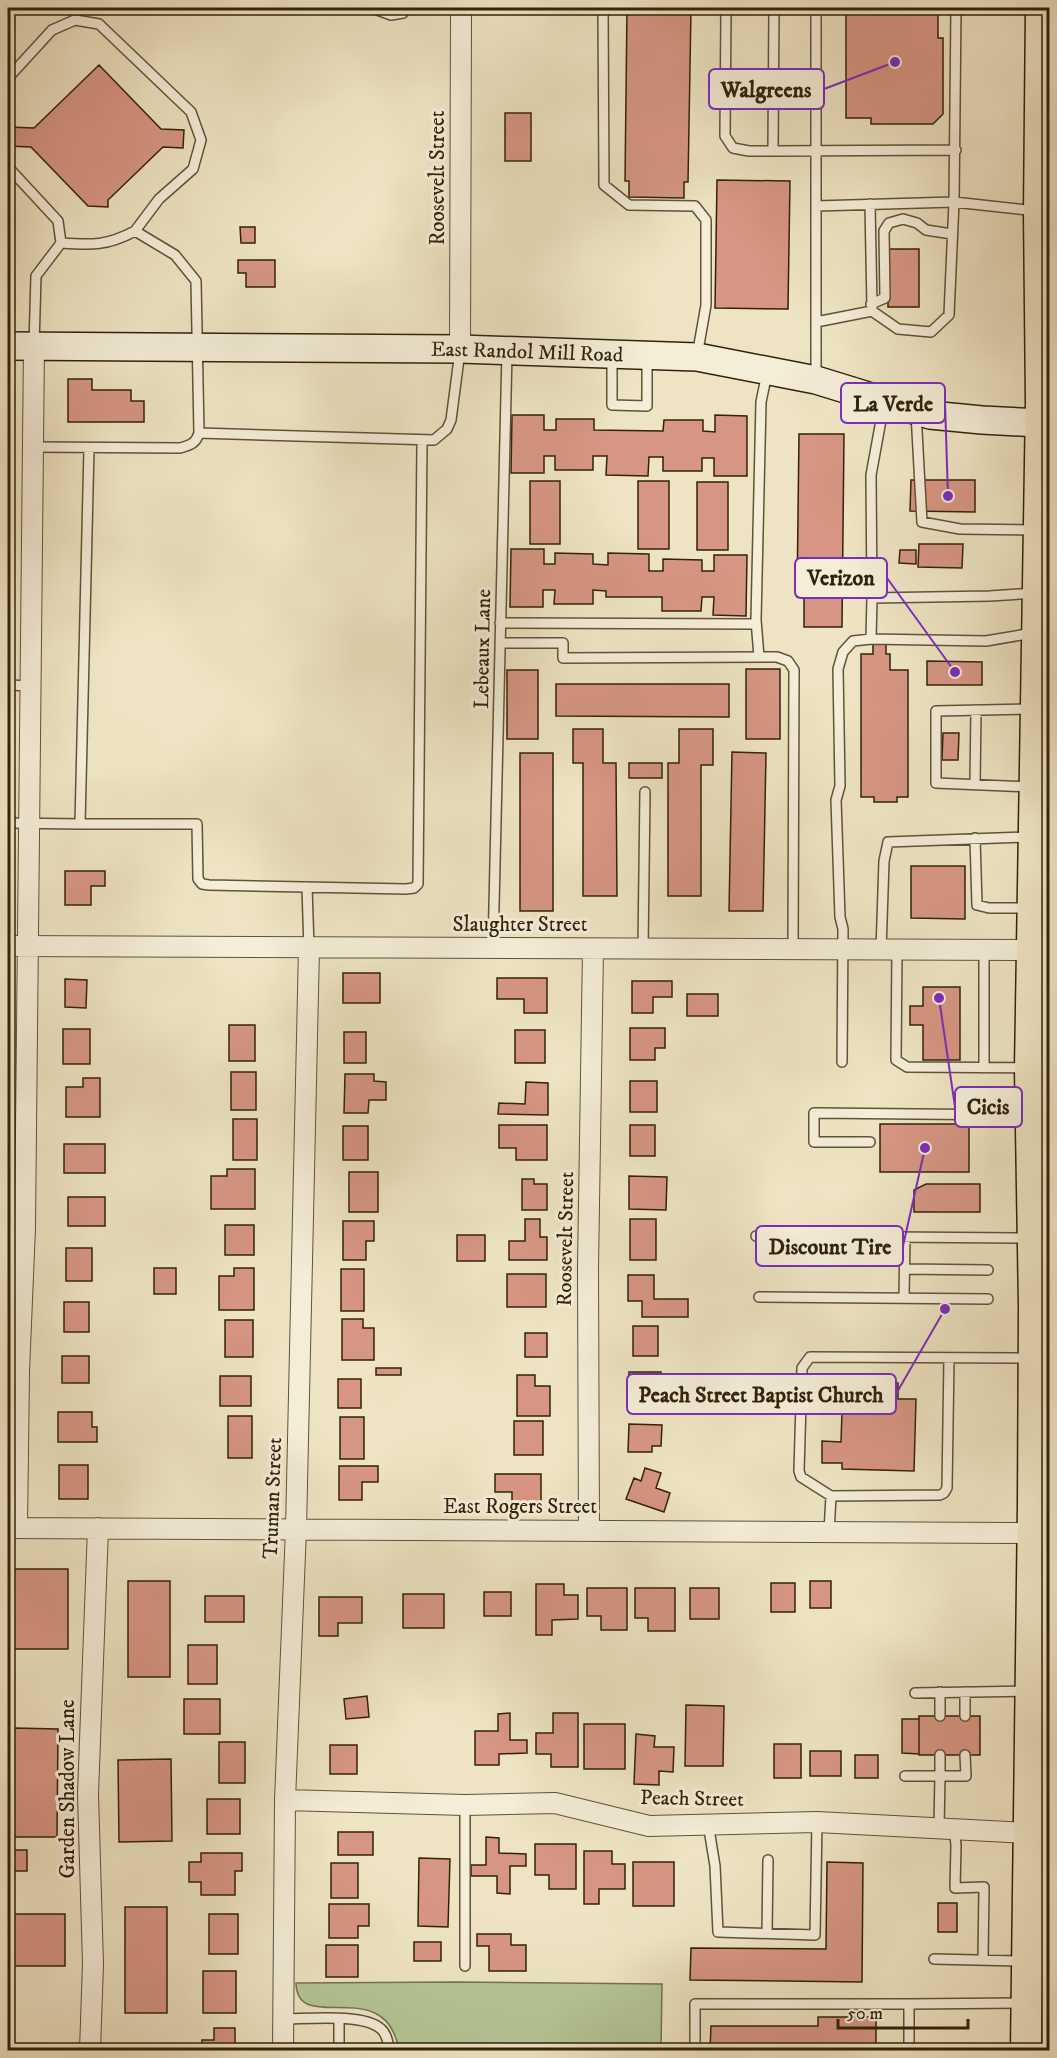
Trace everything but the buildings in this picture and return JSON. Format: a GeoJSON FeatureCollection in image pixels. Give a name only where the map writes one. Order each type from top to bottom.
{"type":"FeatureCollection","features":[{"type":"Feature","properties":{"kind":"main road"},"geometry":{"type":"LineString","coordinates":[[1026,2050],[1029,1833],[1035,1766],[1031,1691],[1041,1533],[1034,1358],[1038,1305],[1033,1238],[1031,1115],[1040,1068],[1032,950],[1035,787],[1039,756],[1036,708],[1038,530],[1046,423],[1045,49],[1041,8]]}},
{"type":"Feature","properties":{"kind":"main road","name":"East Randol Mill Road"},"geometry":{"type":"LineString","coordinates":[[8,346],[460,349],[697,357],[816,380],[930,415],[1046,423]]}},
{"type":"Feature","properties":{"kind":"street","name":"Roosevelt Street"},"geometry":{"type":"LineString","coordinates":[[460,349],[461,8]]}},
{"type":"Feature","properties":{"kind":"street"},"geometry":{"type":"LineString","coordinates":[[12,1528],[25,1228],[17,946],[29,822],[34,346]]}},
{"type":"Feature","properties":{"kind":"street","name":"Slaughter Street"},"geometry":{"type":"LineString","coordinates":[[17,946],[1032,950]]}},
{"type":"Feature","properties":{"kind":"street","name":"Truman Street"},"geometry":{"type":"LineString","coordinates":[[283,2050],[285,1800],[296,1529],[309,948]]}},
{"type":"Feature","properties":{"kind":"street","name":"Roosevelt Street"},"geometry":{"type":"LineString","coordinates":[[589,1531],[588,1268],[593,949]]}},
{"type":"Feature","properties":{"kind":"street","name":"East Rogers Street"},"geometry":{"type":"LineString","coordinates":[[12,1528],[1041,1533]]}},
{"type":"Feature","properties":{"kind":"street","name":"Garden Shadow Lane"},"geometry":{"type":"LineString","coordinates":[[90,2050],[93,1964],[88,1794],[98,1528]]}},
{"type":"Feature","properties":{"kind":"street","name":"Peach Street"},"geometry":{"type":"LineString","coordinates":[[285,1800],[465,1805],[555,1803],[649,1826],[817,1822],[1029,1833]]}},
{"type":"Feature","properties":{"kind":"lane"},"geometry":{"type":"LineString","coordinates":[[372,8],[391,15],[403,13],[406,8]]}},
{"type":"Feature","properties":{"kind":"lane"},"geometry":{"type":"LineString","coordinates":[[603,8],[604,185],[629,205],[695,206],[706,220],[706,305],[697,357]]}},
{"type":"Feature","properties":{"kind":"lane"},"geometry":{"type":"LineString","coordinates":[[726,8],[725,136],[733,148],[749,151],[816,152],[956,150]]}},
{"type":"Feature","properties":{"kind":"lane"},"geometry":{"type":"LineString","coordinates":[[773,151],[774,8]]}},
{"type":"Feature","properties":{"kind":"lane"},"geometry":{"type":"LineString","coordinates":[[816,8],[816,380]]}},
{"type":"Feature","properties":{"kind":"lane"},"geometry":{"type":"LineString","coordinates":[[870,204],[872,307],[898,329],[932,332],[949,315],[956,150],[956,8]]}},
{"type":"Feature","properties":{"kind":"lane"},"geometry":{"type":"LineString","coordinates":[[8,78],[52,30],[75,20],[99,24],[191,112],[201,140],[193,169],[159,199],[135,231],[114,242],[91,245],[61,243]]}},
{"type":"Feature","properties":{"kind":"lane"},"geometry":{"type":"LineString","coordinates":[[8,167],[58,221],[61,243],[36,276],[34,346]]}},
{"type":"Feature","properties":{"kind":"lane"},"geometry":{"type":"LineString","coordinates":[[816,206],[954,202],[1044,212]]}},
{"type":"Feature","properties":{"kind":"lane"},"geometry":{"type":"LineString","coordinates":[[816,322],[872,307],[885,297],[884,231],[889,224],[903,219],[917,223],[926,230],[952,234]]}},
{"type":"Feature","properties":{"kind":"lane"},"geometry":{"type":"LineString","coordinates":[[33,447],[180,448],[191,445],[197,440],[199,433],[196,281],[174,255],[135,231]]}},
{"type":"Feature","properties":{"kind":"lane"},"geometry":{"type":"LineString","coordinates":[[199,433],[434,440],[447,429],[451,420],[460,349]]}},
{"type":"Feature","properties":{"kind":"lane","name":"Lebeaux Lane"},"geometry":{"type":"LineString","coordinates":[[493,948],[507,350]]}},
{"type":"Feature","properties":{"kind":"lane"},"geometry":{"type":"LineString","coordinates":[[612,354],[612,405],[647,406],[648,356]]}},
{"type":"Feature","properties":{"kind":"lane"},"geometry":{"type":"LineString","coordinates":[[759,657],[756,624],[761,402],[767,371]]}},
{"type":"Feature","properties":{"kind":"lane"},"geometry":{"type":"LineString","coordinates":[[871,639],[871,475],[885,402]]}},
{"type":"Feature","properties":{"kind":"lane"},"geometry":{"type":"LineString","coordinates":[[916,411],[922,522],[960,529],[1038,530]]}},
{"type":"Feature","properties":{"kind":"lane"},"geometry":{"type":"LineString","coordinates":[[8,824],[29,822],[197,824],[197,871],[198,879],[202,884],[414,888],[418,884],[422,441]]}},
{"type":"Feature","properties":{"kind":"lane"},"geometry":{"type":"LineString","coordinates":[[80,824],[89,448]]}},
{"type":"Feature","properties":{"kind":"lane"},"geometry":{"type":"LineString","coordinates":[[872,598],[1037,593]]}},
{"type":"Feature","properties":{"kind":"lane"},"geometry":{"type":"LineString","coordinates":[[500,623],[756,624]]}},
{"type":"Feature","properties":{"kind":"lane"},"geometry":{"type":"LineString","coordinates":[[564,624],[563,658],[777,657],[788,662],[794,670],[793,950]]}},
{"type":"Feature","properties":{"kind":"lane"},"geometry":{"type":"LineString","coordinates":[[842,1062],[843,950],[836,800],[840,786],[838,669],[843,652],[853,640],[986,641],[1037,632]]}},
{"type":"Feature","properties":{"kind":"lane"},"geometry":{"type":"LineString","coordinates":[[500,643],[563,643]]}},
{"type":"Feature","properties":{"kind":"lane"},"geometry":{"type":"LineString","coordinates":[[8,685],[30,686]]}},
{"type":"Feature","properties":{"kind":"lane"},"geometry":{"type":"LineString","coordinates":[[1035,787],[936,783],[936,711],[1036,708]]}},
{"type":"Feature","properties":{"kind":"lane"},"geometry":{"type":"LineString","coordinates":[[975,784],[976,710]]}},
{"type":"Feature","properties":{"kind":"lane"},"geometry":{"type":"LineString","coordinates":[[643,949],[645,792]]}},
{"type":"Feature","properties":{"kind":"lane"},"geometry":{"type":"LineString","coordinates":[[1034,837],[888,842],[884,861],[896,1060],[907,1067],[1040,1068]]}},
{"type":"Feature","properties":{"kind":"lane"},"geometry":{"type":"LineString","coordinates":[[975,838],[977,905],[989,908],[1033,908]]}},
{"type":"Feature","properties":{"kind":"lane"},"geometry":{"type":"LineString","coordinates":[[307,887],[309,948]]}},
{"type":"Feature","properties":{"kind":"lane"},"geometry":{"type":"LineString","coordinates":[[984,950],[984,1068]]}},
{"type":"Feature","properties":{"kind":"lane"},"geometry":{"type":"LineString","coordinates":[[870,1142],[814,1142],[814,1113],[1031,1115]]}},
{"type":"Feature","properties":{"kind":"lane"},"geometry":{"type":"LineString","coordinates":[[756,1236],[1033,1238]]}},
{"type":"Feature","properties":{"kind":"lane"},"geometry":{"type":"LineString","coordinates":[[904,1298],[905,1237]]}},
{"type":"Feature","properties":{"kind":"lane"},"geometry":{"type":"LineString","coordinates":[[905,1269],[988,1270]]}},
{"type":"Feature","properties":{"kind":"lane"},"geometry":{"type":"LineString","coordinates":[[759,1297],[988,1299]]}},
{"type":"Feature","properties":{"kind":"lane"},"geometry":{"type":"LineString","coordinates":[[949,1358],[947,1488],[945,1493],[940,1495],[831,1496],[801,1477],[799,1471],[802,1368],[810,1357],[1034,1358]]}},
{"type":"Feature","properties":{"kind":"lane"},"geometry":{"type":"LineString","coordinates":[[829,1532],[831,1496]]}},
{"type":"Feature","properties":{"kind":"lane"},"geometry":{"type":"LineString","coordinates":[[915,1692],[1031,1691]]}},
{"type":"Feature","properties":{"kind":"lane"},"geometry":{"type":"LineString","coordinates":[[940,1692],[940,1716]]}},
{"type":"Feature","properties":{"kind":"lane"},"geometry":{"type":"LineString","coordinates":[[965,1692],[965,1716]]}},
{"type":"Feature","properties":{"kind":"lane"},"geometry":{"type":"LineString","coordinates":[[940,1755],[940,1776],[955,1888],[984,1887],[983,1960]]}},
{"type":"Feature","properties":{"kind":"lane"},"geometry":{"type":"LineString","coordinates":[[905,1776],[966,1776],[965,1755]]}},
{"type":"Feature","properties":{"kind":"lane"},"geometry":{"type":"LineString","coordinates":[[465,1805],[465,1966]]}},
{"type":"Feature","properties":{"kind":"lane"},"geometry":{"type":"LineString","coordinates":[[708,1823],[715,1866],[718,1932],[815,1935],[817,1822]]}},
{"type":"Feature","properties":{"kind":"lane"},"geometry":{"type":"LineString","coordinates":[[767,1933],[768,1860]]}},
{"type":"Feature","properties":{"kind":"lane"},"geometry":{"type":"LineString","coordinates":[[934,1959],[1027,1961]]}},
{"type":"Feature","properties":{"kind":"lane"},"geometry":{"type":"LineString","coordinates":[[695,2050],[695,2004],[1026,2003]]}},
{"type":"Feature","properties":{"kind":"lane"},"geometry":{"type":"LineString","coordinates":[[909,2004],[909,2050]]}},
{"type":"Feature","properties":{"kind":"lane"},"geometry":{"type":"LineString","coordinates":[[284,2019],[360,2019],[381,2029],[389,2050]]}},
{"type":"Feature","properties":{"kind":"lane"},"geometry":{"type":"LineString","coordinates":[[339,2019],[339,2050]]}},
{"type":"Feature","properties":{"kind":"green space"},"geometry":{"type":"Polygon","coordinates":[[[296,1983],[662,1984],[661,2050],[399,2050],[391,2027],[377,2014],[361,2009],[311,2005],[300,1998],[296,1983]]]}},
{"type":"Feature","properties":{"kind":"place","name":"Walgreens"},"geometry":{"type":"Point","coordinates":[895,62]}},
{"type":"Feature","properties":{"kind":"place","name":"La Verde"},"geometry":{"type":"Point","coordinates":[948,496]}},
{"type":"Feature","properties":{"kind":"place","name":"Verizon"},"geometry":{"type":"Point","coordinates":[955,672]}},
{"type":"Feature","properties":{"kind":"place","name":"Cicis"},"geometry":{"type":"Point","coordinates":[939,998]}},
{"type":"Feature","properties":{"kind":"place","name":"Discount Tire"},"geometry":{"type":"Point","coordinates":[925,1148]}},
{"type":"Feature","properties":{"kind":"place","name":"Peach Street Baptist Church"},"geometry":{"type":"Point","coordinates":[945,1309]}}]}
